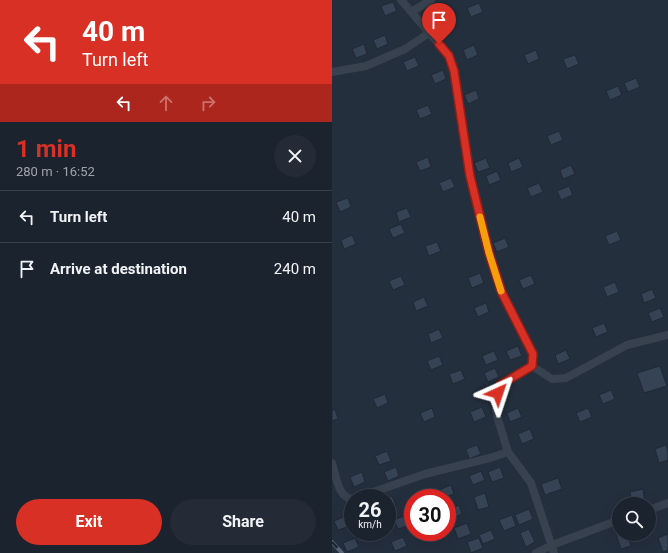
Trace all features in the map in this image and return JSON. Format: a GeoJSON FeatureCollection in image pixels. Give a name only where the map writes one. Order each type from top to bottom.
{"type":"FeatureCollection","features":[{"type":"Feature","properties":{"kind":"street"},"geometry":{"type":"LineString","coordinates":[[401,0],[449,56],[454,71],[470,176],[489,253],[502,293],[533,354],[532,366]]}},
{"type":"Feature","properties":{"kind":"street"},"geometry":{"type":"LineString","coordinates":[[411,12],[431,0]]}},
{"type":"Feature","properties":{"kind":"street"},"geometry":{"type":"LineString","coordinates":[[332,72],[366,66],[405,49],[428,32]]}},
{"type":"Feature","properties":{"kind":"street"},"geometry":{"type":"LineString","coordinates":[[532,366],[552,379],[566,378],[627,345],[668,335]]}},
{"type":"Feature","properties":{"kind":"street"},"geometry":{"type":"LineString","coordinates":[[532,366],[500,385],[495,401],[497,416],[508,452],[531,483],[553,549]]}},
{"type":"Feature","properties":{"kind":"street"},"geometry":{"type":"LineString","coordinates":[[382,489],[425,474],[484,460],[508,452]]}},
{"type":"Feature","properties":{"kind":"street"},"geometry":{"type":"LineString","coordinates":[[332,463],[344,495]]}},
{"type":"Feature","properties":{"kind":"street"},"geometry":{"type":"LineString","coordinates":[[656,507],[668,503]]}},
{"type":"Feature","properties":{"kind":"street"},"geometry":{"type":"LineString","coordinates":[[536,553],[553,549],[612,523]]}},
{"type":"Feature","properties":{"kind":"building"},"geometry":{"type":"Polygon","coordinates":[[[393,2],[397,11],[385,16],[381,6],[393,2]]]}},
{"type":"Feature","properties":{"kind":"building"},"geometry":{"type":"Polygon","coordinates":[[[479,3],[483,12],[471,17],[467,8],[479,3]]]}},
{"type":"Feature","properties":{"kind":"building"},"geometry":{"type":"Polygon","coordinates":[[[446,9],[450,19],[438,24],[434,14],[446,9]]]}},
{"type":"Feature","properties":{"kind":"building"},"geometry":{"type":"Polygon","coordinates":[[[385,35],[388,44],[377,49],[373,40],[385,35]]]}},
{"type":"Feature","properties":{"kind":"building"},"geometry":{"type":"Polygon","coordinates":[[[364,44],[367,54],[356,58],[352,49],[364,44]]]}},
{"type":"Feature","properties":{"kind":"building"},"geometry":{"type":"Polygon","coordinates":[[[474,45],[478,55],[467,60],[463,50],[474,45]]]}},
{"type":"Feature","properties":{"kind":"building"},"geometry":{"type":"Polygon","coordinates":[[[536,50],[539,59],[528,64],[524,55],[536,50]]]}},
{"type":"Feature","properties":{"kind":"building"},"geometry":{"type":"Polygon","coordinates":[[[575,55],[579,64],[567,69],[563,59],[575,55]]]}},
{"type":"Feature","properties":{"kind":"building"},"geometry":{"type":"Polygon","coordinates":[[[415,57],[419,66],[407,71],[403,62],[415,57]]]}},
{"type":"Feature","properties":{"kind":"building"},"geometry":{"type":"Polygon","coordinates":[[[443,70],[446,79],[435,84],[431,75],[443,70]]]}},
{"type":"Feature","properties":{"kind":"building"},"geometry":{"type":"Polygon","coordinates":[[[636,78],[640,87],[628,92],[624,83],[636,78]]]}},
{"type":"Feature","properties":{"kind":"building"},"geometry":{"type":"Polygon","coordinates":[[[618,86],[622,95],[610,100],[606,91],[618,86]]]}},
{"type":"Feature","properties":{"kind":"building"},"geometry":{"type":"Polygon","coordinates":[[[476,90],[479,99],[468,104],[464,95],[476,90]]]}},
{"type":"Feature","properties":{"kind":"building"},"geometry":{"type":"Polygon","coordinates":[[[428,105],[432,114],[420,119],[416,110],[428,105]]]}},
{"type":"Feature","properties":{"kind":"building"},"geometry":{"type":"Polygon","coordinates":[[[559,131],[563,140],[551,145],[547,136],[559,131]]]}},
{"type":"Feature","properties":{"kind":"building"},"geometry":{"type":"Polygon","coordinates":[[[428,157],[431,167],[420,171],[416,162],[428,157]]]}},
{"type":"Feature","properties":{"kind":"building"},"geometry":{"type":"Polygon","coordinates":[[[486,158],[490,168],[478,172],[474,163],[486,158]]]}},
{"type":"Feature","properties":{"kind":"building"},"geometry":{"type":"Polygon","coordinates":[[[519,158],[523,167],[511,172],[508,163],[519,158]]]}},
{"type":"Feature","properties":{"kind":"building"},"geometry":{"type":"Polygon","coordinates":[[[571,165],[575,174],[563,179],[560,170],[571,165]]]}},
{"type":"Feature","properties":{"kind":"building"},"geometry":{"type":"Polygon","coordinates":[[[497,171],[501,180],[489,185],[486,176],[497,171]]]}},
{"type":"Feature","properties":{"kind":"building"},"geometry":{"type":"Polygon","coordinates":[[[451,178],[455,187],[443,192],[439,183],[451,178]]]}},
{"type":"Feature","properties":{"kind":"building"},"geometry":{"type":"Polygon","coordinates":[[[539,183],[543,192],[531,197],[527,188],[539,183]]]}},
{"type":"Feature","properties":{"kind":"building"},"geometry":{"type":"Polygon","coordinates":[[[569,186],[573,195],[561,200],[557,191],[569,186]]]}},
{"type":"Feature","properties":{"kind":"building"},"geometry":{"type":"Polygon","coordinates":[[[348,198],[351,207],[340,212],[336,202],[348,198]]]}},
{"type":"Feature","properties":{"kind":"building"},"geometry":{"type":"Polygon","coordinates":[[[407,208],[411,217],[399,222],[396,212],[407,208]]]}},
{"type":"Feature","properties":{"kind":"building"},"geometry":{"type":"Polygon","coordinates":[[[401,224],[405,233],[393,238],[389,229],[401,224]]]}},
{"type":"Feature","properties":{"kind":"building"},"geometry":{"type":"Polygon","coordinates":[[[617,231],[621,240],[609,245],[605,236],[617,231]]]}},
{"type":"Feature","properties":{"kind":"building"},"geometry":{"type":"Polygon","coordinates":[[[352,235],[356,244],[344,249],[341,240],[352,235]]]}},
{"type":"Feature","properties":{"kind":"building"},"geometry":{"type":"Polygon","coordinates":[[[505,238],[509,247],[497,252],[493,243],[505,238]]]}},
{"type":"Feature","properties":{"kind":"building"},"geometry":{"type":"Polygon","coordinates":[[[437,242],[441,251],[429,256],[425,246],[437,242]]]}},
{"type":"Feature","properties":{"kind":"building"},"geometry":{"type":"Polygon","coordinates":[[[480,273],[484,283],[472,288],[468,278],[480,273]]]}},
{"type":"Feature","properties":{"kind":"building"},"geometry":{"type":"Polygon","coordinates":[[[531,275],[535,284],[523,289],[519,280],[531,275]]]}},
{"type":"Feature","properties":{"kind":"building"},"geometry":{"type":"Polygon","coordinates":[[[401,276],[405,285],[393,290],[389,281],[401,276]]]}},
{"type":"Feature","properties":{"kind":"building"},"geometry":{"type":"Polygon","coordinates":[[[615,282],[619,292],[607,297],[603,287],[615,282]]]}},
{"type":"Feature","properties":{"kind":"building"},"geometry":{"type":"Polygon","coordinates":[[[652,289],[656,298],[644,303],[641,294],[652,289]]]}},
{"type":"Feature","properties":{"kind":"building"},"geometry":{"type":"Polygon","coordinates":[[[424,297],[428,306],[416,311],[413,302],[424,297]]]}},
{"type":"Feature","properties":{"kind":"building"},"geometry":{"type":"Polygon","coordinates":[[[486,303],[489,312],[478,317],[474,308],[486,303]]]}},
{"type":"Feature","properties":{"kind":"building"},"geometry":{"type":"Polygon","coordinates":[[[660,308],[664,317],[652,322],[648,313],[660,308]]]}},
{"type":"Feature","properties":{"kind":"building"},"geometry":{"type":"Polygon","coordinates":[[[604,323],[608,332],[596,337],[592,328],[604,323]]]}},
{"type":"Feature","properties":{"kind":"building"},"geometry":{"type":"Polygon","coordinates":[[[439,329],[443,338],[431,343],[428,334],[439,329]]]}},
{"type":"Feature","properties":{"kind":"building"},"geometry":{"type":"Polygon","coordinates":[[[518,346],[522,356],[510,360],[506,351],[518,346]]]}},
{"type":"Feature","properties":{"kind":"building"},"geometry":{"type":"Polygon","coordinates":[[[566,350],[570,359],[558,364],[555,355],[566,350]]]}},
{"type":"Feature","properties":{"kind":"building"},"geometry":{"type":"Polygon","coordinates":[[[494,351],[498,360],[486,365],[482,356],[494,351]]]}},
{"type":"Feature","properties":{"kind":"building"},"geometry":{"type":"Polygon","coordinates":[[[439,356],[443,365],[431,370],[427,361],[439,356]]]}},
{"type":"Feature","properties":{"kind":"building"},"geometry":{"type":"Polygon","coordinates":[[[660,366],[667,386],[644,393],[637,373],[660,366]]]}},
{"type":"Feature","properties":{"kind":"building"},"geometry":{"type":"Polygon","coordinates":[[[495,368],[499,377],[488,382],[484,373],[495,368]]]}},
{"type":"Feature","properties":{"kind":"building"},"geometry":{"type":"Polygon","coordinates":[[[461,370],[465,379],[453,384],[449,374],[461,370]]]}},
{"type":"Feature","properties":{"kind":"building"},"geometry":{"type":"Polygon","coordinates":[[[611,390],[615,399],[603,404],[599,395],[611,390]]]}},
{"type":"Feature","properties":{"kind":"building"},"geometry":{"type":"Polygon","coordinates":[[[385,394],[388,403],[377,408],[373,399],[385,394]]]}},
{"type":"Feature","properties":{"kind":"building"},"geometry":{"type":"Polygon","coordinates":[[[482,407],[486,417],[474,422],[470,412],[482,407]]]}},
{"type":"Feature","properties":{"kind":"building"},"geometry":{"type":"Polygon","coordinates":[[[432,408],[435,417],[424,422],[420,413],[432,408]]]}},
{"type":"Feature","properties":{"kind":"building"},"geometry":{"type":"Polygon","coordinates":[[[518,408],[522,417],[510,422],[507,413],[518,408]]]}},
{"type":"Feature","properties":{"kind":"building"},"geometry":{"type":"Polygon","coordinates":[[[588,408],[592,417],[580,422],[576,413],[588,408]]]}},
{"type":"Feature","properties":{"kind":"building"},"geometry":{"type":"Polygon","coordinates":[[[335,409],[338,419],[332,421],[332,411],[335,409]]]}},
{"type":"Feature","properties":{"kind":"building"},"geometry":{"type":"Polygon","coordinates":[[[530,429],[534,439],[522,444],[518,434],[530,429]]]}},
{"type":"Feature","properties":{"kind":"building"},"geometry":{"type":"Polygon","coordinates":[[[477,445],[481,454],[469,459],[466,449],[477,445]]]}},
{"type":"Feature","properties":{"kind":"building"},"geometry":{"type":"Polygon","coordinates":[[[666,445],[668,460],[659,463],[655,449],[666,445]]]}},
{"type":"Feature","properties":{"kind":"building"},"geometry":{"type":"Polygon","coordinates":[[[387,451],[391,461],[379,465],[375,456],[387,451]]]}},
{"type":"Feature","properties":{"kind":"building"},"geometry":{"type":"Polygon","coordinates":[[[396,467],[399,476],[388,481],[384,472],[396,467]]]}},
{"type":"Feature","properties":{"kind":"building"},"geometry":{"type":"Polygon","coordinates":[[[500,467],[504,478],[492,482],[488,472],[500,467]]]}},
{"type":"Feature","properties":{"kind":"building"},"geometry":{"type":"Polygon","coordinates":[[[481,471],[485,480],[473,485],[469,476],[481,471]]]}},
{"type":"Feature","properties":{"kind":"building"},"geometry":{"type":"Polygon","coordinates":[[[362,472],[365,482],[354,487],[350,477],[362,472]]]}},
{"type":"Feature","properties":{"kind":"building"},"geometry":{"type":"Polygon","coordinates":[[[558,478],[562,489],[545,495],[541,484],[558,478]]]}},
{"type":"Feature","properties":{"kind":"building"},"geometry":{"type":"Polygon","coordinates":[[[451,485],[452,489],[441,489],[451,485]]]}},
{"type":"Feature","properties":{"kind":"building"},"geometry":{"type":"Polygon","coordinates":[[[643,489],[644,497],[631,497],[630,492],[643,489]]]}},
{"type":"Feature","properties":{"kind":"building"},"geometry":{"type":"Polygon","coordinates":[[[485,493],[489,507],[478,510],[474,497],[485,493]]]}},
{"type":"Feature","properties":{"kind":"building"},"geometry":{"type":"Polygon","coordinates":[[[459,505],[462,514],[456,517],[456,506],[459,505]]]}},
{"type":"Feature","properties":{"kind":"building"},"geometry":{"type":"Polygon","coordinates":[[[529,509],[533,519],[519,525],[515,515],[529,509]]]}},
{"type":"Feature","properties":{"kind":"building"},"geometry":{"type":"Polygon","coordinates":[[[512,515],[516,526],[504,531],[499,520],[512,515]]]}},
{"type":"Feature","properties":{"kind":"building"},"geometry":{"type":"Polygon","coordinates":[[[404,516],[404,527],[398,529],[396,519],[404,516]]]}},
{"type":"Feature","properties":{"kind":"building"},"geometry":{"type":"Polygon","coordinates":[[[344,517],[344,528],[338,530],[334,521],[344,517]]]}},
{"type":"Feature","properties":{"kind":"building"},"geometry":{"type":"Polygon","coordinates":[[[467,523],[471,534],[458,539],[456,527],[467,523]]]}},
{"type":"Feature","properties":{"kind":"building"},"geometry":{"type":"Polygon","coordinates":[[[529,529],[535,542],[526,547],[520,533],[529,529]]]}},
{"type":"Feature","properties":{"kind":"building"},"geometry":{"type":"Polygon","coordinates":[[[491,530],[495,539],[483,544],[479,535],[491,530]]]}},
{"type":"Feature","properties":{"kind":"building"},"geometry":{"type":"Polygon","coordinates":[[[668,534],[668,550],[663,552],[658,538],[668,534]]]}},
{"type":"Feature","properties":{"kind":"building"},"geometry":{"type":"Polygon","coordinates":[[[403,537],[407,546],[395,551],[391,542],[403,537]]]}},
{"type":"Feature","properties":{"kind":"building"},"geometry":{"type":"Polygon","coordinates":[[[479,538],[483,548],[471,553],[467,542],[479,538]]]}},
{"type":"Feature","properties":{"kind":"building"},"geometry":{"type":"Polygon","coordinates":[[[348,541],[356,541],[359,547],[347,552],[343,543],[348,541]]]}},
{"type":"Feature","properties":{"kind":"building"},"geometry":{"type":"Polygon","coordinates":[[[618,541],[629,541],[631,546],[621,549],[618,541]]]}},
{"type":"Feature","properties":{"kind":"railway"},"geometry":{"type":"LineString","coordinates":[[332,542],[342,553]]}},
{"type":"Feature","properties":{"kind":"slow traffic"},"geometry":{"type":"LineString","coordinates":[[480,217],[501,291]]}},
{"type":"Feature","properties":{"kind":"route"},"geometry":{"type":"LineString","coordinates":[[439,44],[449,56],[454,71],[470,176],[489,253],[502,293],[533,354],[532,366],[500,385],[498,393]]}}]}
